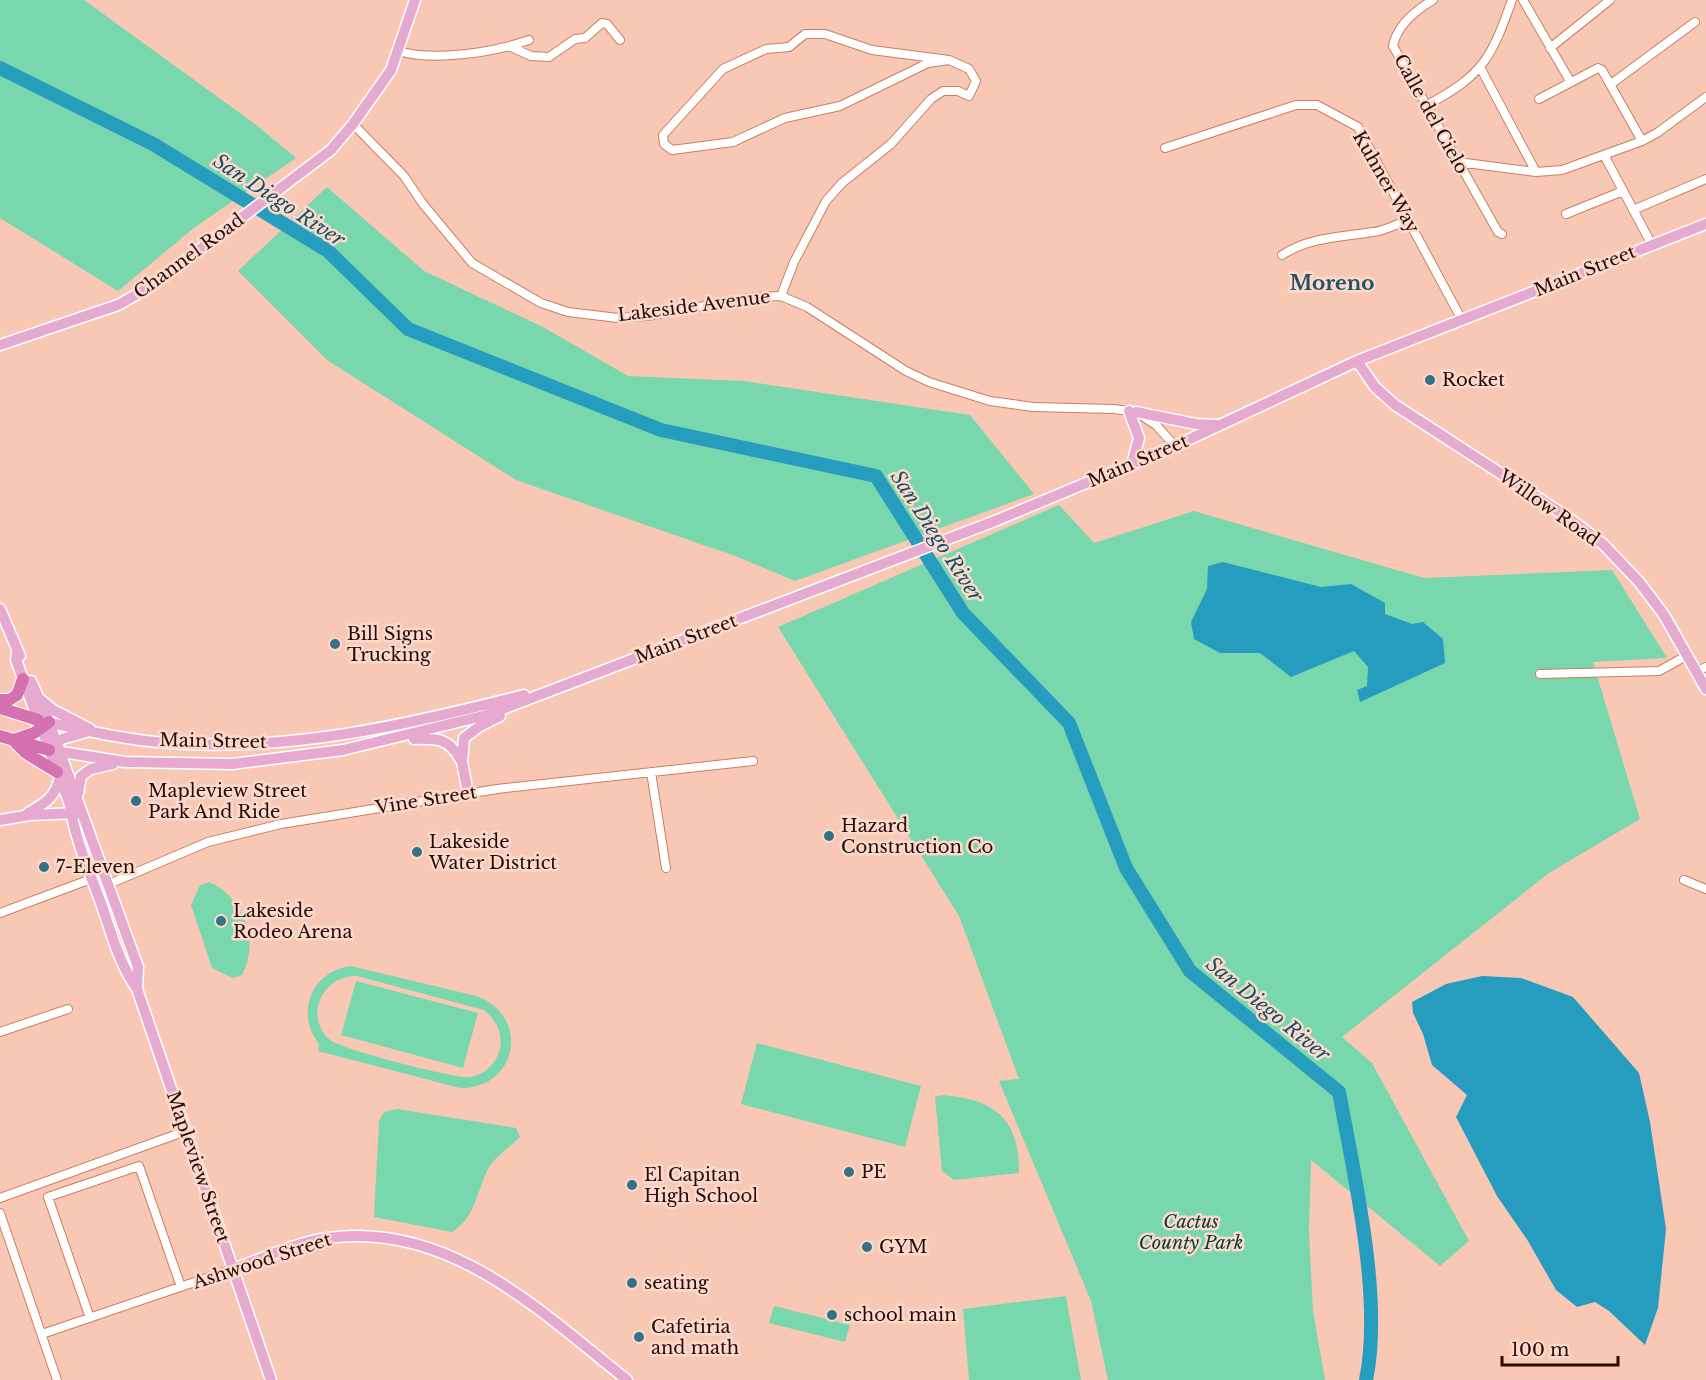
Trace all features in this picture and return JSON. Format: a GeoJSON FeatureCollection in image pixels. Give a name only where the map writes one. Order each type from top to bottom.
{"type":"FeatureCollection","features":[{"type":"Feature","properties":{"kind":"highway"},"geometry":{"type":"LineString","coordinates":[[0,700],[9,700],[17,695],[23,679]]}},
{"type":"Feature","properties":{"kind":"highway"},"geometry":{"type":"LineString","coordinates":[[0,708],[43,724]]}},
{"type":"Feature","properties":{"kind":"highway"},"geometry":{"type":"LineString","coordinates":[[13,740],[43,724]]}},
{"type":"Feature","properties":{"kind":"highway"},"geometry":{"type":"LineString","coordinates":[[0,736],[55,748]]}},
{"type":"Feature","properties":{"kind":"highway"},"geometry":{"type":"LineString","coordinates":[[13,740],[26,753],[59,775]]}},
{"type":"Feature","properties":{"kind":"main road"},"geometry":{"type":"LineString","coordinates":[[353,124],[391,70],[415,0]]}},
{"type":"Feature","properties":{"kind":"main road","name":"Channel Road"},"geometry":{"type":"LineString","coordinates":[[0,345],[118,305],[150,287],[331,150],[353,124]]}},
{"type":"Feature","properties":{"kind":"main road","name":"Main Street"},"geometry":{"type":"LineString","coordinates":[[55,748],[125,762],[232,764],[343,750],[392,740],[487,715],[1059,494],[1174,446],[1357,361],[1706,224]]}},
{"type":"Feature","properties":{"kind":"main road","name":"Willow Road"},"geometry":{"type":"LineString","coordinates":[[1357,361],[1375,387],[1395,405],[1566,516],[1604,544],[1640,583],[1664,615],[1688,655],[1701,669],[1706,689]]}},
{"type":"Feature","properties":{"kind":"main road"},"geometry":{"type":"LineString","coordinates":[[1132,464],[1139,438],[1133,412],[1196,424],[1219,425]]}},
{"type":"Feature","properties":{"kind":"main road","name":"Mapleview Street"},"geometry":{"type":"LineString","coordinates":[[0,609],[37,696],[43,724]]}},
{"type":"Feature","properties":{"kind":"main road","name":"Mapleview Street"},"geometry":{"type":"LineString","coordinates":[[17,652],[16,660],[23,679],[83,813],[109,884],[138,967],[137,989]]}},
{"type":"Feature","properties":{"kind":"main road"},"geometry":{"type":"LineString","coordinates":[[468,793],[462,762],[462,747],[468,733],[564,685]]}},
{"type":"Feature","properties":{"kind":"main road","name":"Main Street"},"geometry":{"type":"LineString","coordinates":[[43,724],[168,743],[238,744],[294,741],[341,736],[430,719],[564,685]]}},
{"type":"Feature","properties":{"kind":"main road"},"geometry":{"type":"LineString","coordinates":[[37,696],[53,710],[83,723],[92,732],[55,748]]}},
{"type":"Feature","properties":{"kind":"main road"},"geometry":{"type":"LineString","coordinates":[[392,740],[443,739],[456,750],[462,762]]}},
{"type":"Feature","properties":{"kind":"main road","name":"Mapleview Street"},"geometry":{"type":"LineString","coordinates":[[55,748],[59,775],[91,879],[125,971],[137,989],[271,1380]]}},
{"type":"Feature","properties":{"kind":"main road"},"geometry":{"type":"LineString","coordinates":[[78,802],[81,776],[91,769],[125,762]]}},
{"type":"Feature","properties":{"kind":"main road"},"geometry":{"type":"LineString","coordinates":[[22,816],[49,801],[55,795],[59,775]]}},
{"type":"Feature","properties":{"kind":"main road"},"geometry":{"type":"LineString","coordinates":[[0,820],[22,816],[83,813]]}},
{"type":"Feature","properties":{"kind":"main road","name":"Ashwood Street"},"geometry":{"type":"LineString","coordinates":[[233,1269],[325,1238],[378,1235],[420,1245],[480,1268],[549,1318],[627,1380]]}},
{"type":"Feature","properties":{"kind":"street","name":"Calle del Cielo"},"geometry":{"type":"LineString","coordinates":[[1433,0],[1407,20],[1395,37],[1393,46],[1498,232],[1502,234]]}},
{"type":"Feature","properties":{"kind":"street"},"geometry":{"type":"LineString","coordinates":[[1426,105],[1458,88],[1481,69],[1496,45],[1512,0]]}},
{"type":"Feature","properties":{"kind":"street"},"geometry":{"type":"LineString","coordinates":[[1523,0],[1569,81]]}},
{"type":"Feature","properties":{"kind":"street"},"geometry":{"type":"LineString","coordinates":[[1550,48],[1610,0]]}},
{"type":"Feature","properties":{"kind":"street"},"geometry":{"type":"LineString","coordinates":[[1611,84],[1695,22]]}},
{"type":"Feature","properties":{"kind":"street"},"geometry":{"type":"LineString","coordinates":[[511,47],[531,56],[549,57],[575,39],[585,38],[602,23],[607,24],[620,40]]}},
{"type":"Feature","properties":{"kind":"street"},"geometry":{"type":"LineString","coordinates":[[781,296],[794,262],[826,201],[842,183],[891,144],[931,99],[943,91],[958,91],[969,96],[976,81],[969,69],[949,60],[872,50],[825,34],[805,34],[789,47],[766,49],[723,69],[663,135],[664,144],[672,150],[733,142],[785,118],[840,106],[928,63],[949,60]]}},
{"type":"Feature","properties":{"kind":"street"},"geometry":{"type":"LineString","coordinates":[[399,51],[434,58],[511,47],[529,40]]}},
{"type":"Feature","properties":{"kind":"street"},"geometry":{"type":"LineString","coordinates":[[1539,99],[1569,81],[1598,68],[1602,70],[1611,84],[1642,141]]}},
{"type":"Feature","properties":{"kind":"street"},"geometry":{"type":"LineString","coordinates":[[1481,69],[1536,172]]}},
{"type":"Feature","properties":{"kind":"street"},"geometry":{"type":"LineString","coordinates":[[1458,162],[1536,172],[1562,170],[1642,141],[1657,133],[1706,96]]}},
{"type":"Feature","properties":{"kind":"street","name":"Kuhner Way"},"geometry":{"type":"LineString","coordinates":[[1165,148],[1278,110],[1317,105],[1358,127],[1462,320]]}},
{"type":"Feature","properties":{"kind":"street","name":"Lakeside Avenue"},"geometry":{"type":"LineString","coordinates":[[353,124],[404,176],[423,204],[472,263],[542,303],[568,312],[618,318],[647,316],[756,297],[781,296],[807,307],[906,371],[953,391],[990,401],[1033,407],[1133,412]]}},
{"type":"Feature","properties":{"kind":"street"},"geometry":{"type":"LineString","coordinates":[[1604,156],[1652,245]]}},
{"type":"Feature","properties":{"kind":"street"},"geometry":{"type":"LineString","coordinates":[[1633,210],[1706,179]]}},
{"type":"Feature","properties":{"kind":"street"},"geometry":{"type":"LineString","coordinates":[[1566,214],[1623,191]]}},
{"type":"Feature","properties":{"kind":"street"},"geometry":{"type":"LineString","coordinates":[[1282,255],[1318,240],[1374,232],[1408,220]]}},
{"type":"Feature","properties":{"kind":"street"},"geometry":{"type":"LineString","coordinates":[[1133,412],[1156,425],[1174,446]]}},
{"type":"Feature","properties":{"kind":"street"},"geometry":{"type":"LineString","coordinates":[[1540,674],[1659,671],[1688,655]]}},
{"type":"Feature","properties":{"kind":"street","name":"Vine Street"},"geometry":{"type":"LineString","coordinates":[[109,884],[208,842],[281,824],[468,793],[753,761]]}},
{"type":"Feature","properties":{"kind":"street"},"geometry":{"type":"LineString","coordinates":[[651,771],[666,868]]}},
{"type":"Feature","properties":{"kind":"street"},"geometry":{"type":"LineString","coordinates":[[0,913],[91,879]]}},
{"type":"Feature","properties":{"kind":"street"},"geometry":{"type":"LineString","coordinates":[[1684,880],[1706,889]]}},
{"type":"Feature","properties":{"kind":"street"},"geometry":{"type":"LineString","coordinates":[[0,1032],[68,1010]]}},
{"type":"Feature","properties":{"kind":"street"},"geometry":{"type":"LineString","coordinates":[[0,1198],[186,1131]]}},
{"type":"Feature","properties":{"kind":"street"},"geometry":{"type":"LineString","coordinates":[[90,1318],[48,1197],[139,1166],[181,1287]]}},
{"type":"Feature","properties":{"kind":"street"},"geometry":{"type":"LineString","coordinates":[[0,1214],[57,1380]]}},
{"type":"Feature","properties":{"kind":"street","name":"Ashwood Street"},"geometry":{"type":"LineString","coordinates":[[42,1334],[233,1269]]}},
{"type":"Feature","properties":{"kind":"green space"},"geometry":{"type":"Polygon","coordinates":[[[0,0],[84,0],[255,124],[296,158],[195,227],[118,291],[0,218],[0,0]]]}},
{"type":"Feature","properties":{"kind":"green space"},"geometry":{"type":"Polygon","coordinates":[[[327,187],[424,271],[543,327],[628,376],[744,381],[970,415],[1034,494],[795,581],[738,557],[516,480],[327,360],[238,271],[327,187]]]}},
{"type":"Feature","properties":{"kind":"green space","name":"Cactus County Park"},"geometry":{"type":"Polygon","coordinates":[[[1059,505],[1094,543],[1194,511],[1424,578],[1612,570],[1667,658],[1593,662],[1640,819],[1549,873],[1342,1037],[1372,1063],[1469,1241],[1440,1266],[1311,1160],[1309,1232],[1313,1311],[1325,1380],[1108,1380],[1091,1301],[999,1081],[1019,1079],[959,916],[778,627],[1059,505]]]}},
{"type":"Feature","properties":{"kind":"green space","name":"Lakeside Rodeo Arena"},"geometry":{"type":"Polygon","coordinates":[[[209,882],[221,889],[240,909],[249,935],[247,962],[242,975],[233,978],[212,968],[191,905],[200,885],[209,882]]]}},
{"type":"Feature","properties":{"kind":"green space"},"geometry":{"type":"Polygon","coordinates":[[[351,966],[476,996],[493,1005],[505,1019],[510,1034],[510,1050],[505,1064],[495,1077],[480,1085],[460,1088],[318,1051],[319,1044],[308,1020],[308,1007],[317,985],[337,970],[351,966]],[[357,976],[345,977],[326,989],[318,1009],[318,1020],[330,1040],[339,1044],[423,1069],[471,1077],[480,1074],[490,1066],[500,1049],[499,1030],[484,1010],[357,976]]]}},
{"type":"Feature","properties":{"kind":"green space"},"geometry":{"type":"Polygon","coordinates":[[[356,981],[478,1013],[463,1068],[341,1035],[356,981]]]}},
{"type":"Feature","properties":{"kind":"green space"},"geometry":{"type":"Polygon","coordinates":[[[757,1043],[921,1086],[905,1147],[741,1104],[757,1043]]]}},
{"type":"Feature","properties":{"kind":"green space"},"geometry":{"type":"Polygon","coordinates":[[[942,1095],[977,1101],[1001,1115],[1015,1139],[1019,1173],[954,1180],[942,1171],[935,1097],[942,1095]]]}},
{"type":"Feature","properties":{"kind":"green space"},"geometry":{"type":"Polygon","coordinates":[[[397,1109],[516,1128],[520,1137],[489,1167],[471,1211],[460,1226],[452,1232],[374,1217],[379,1121],[384,1112],[397,1109]]]}},
{"type":"Feature","properties":{"kind":"green space"},"geometry":{"type":"Polygon","coordinates":[[[1066,1296],[1081,1380],[969,1380],[963,1309],[1066,1296]]]}},
{"type":"Feature","properties":{"kind":"green space"},"geometry":{"type":"Polygon","coordinates":[[[774,1306],[850,1325],[845,1342],[769,1323],[774,1306]]]}},
{"type":"Feature","properties":{"kind":"water"},"geometry":{"type":"Polygon","coordinates":[[[1223,562],[1321,587],[1351,584],[1385,603],[1385,614],[1412,624],[1423,622],[1443,639],[1445,663],[1360,702],[1357,690],[1367,686],[1368,667],[1354,651],[1291,677],[1260,653],[1220,653],[1194,639],[1191,622],[1207,589],[1208,566],[1223,562]]]}},
{"type":"Feature","properties":{"kind":"water"},"geometry":{"type":"Polygon","coordinates":[[[1482,976],[1521,978],[1573,997],[1639,1073],[1650,1122],[1666,1229],[1658,1308],[1645,1345],[1609,1311],[1595,1302],[1577,1307],[1556,1290],[1528,1241],[1497,1196],[1456,1117],[1467,1095],[1432,1065],[1423,1034],[1413,1013],[1412,1002],[1446,984],[1482,976]]]}},
{"type":"Feature","properties":{"kind":"waterway","name":"San Diego River"},"geometry":{"type":"LineString","coordinates":[[0,68],[153,144],[328,251],[408,329],[661,430],[876,476],[963,613],[1069,723],[1126,868],[1190,971],[1339,1092],[1359,1198],[1369,1275],[1371,1312],[1366,1380]]}},
{"type":"Feature","properties":{"kind":"place","name":"Rocket"},"geometry":{"type":"Point","coordinates":[1430,380]}},
{"type":"Feature","properties":{"kind":"place","name":"Bill Signs Trucking"},"geometry":{"type":"Point","coordinates":[335,644]}},
{"type":"Feature","properties":{"kind":"place","name":"Mapleview Street Park And Ride"},"geometry":{"type":"Point","coordinates":[136,801]}},
{"type":"Feature","properties":{"kind":"place","name":"Hazard Construction Co"},"geometry":{"type":"Point","coordinates":[829,836]}},
{"type":"Feature","properties":{"kind":"place","name":"Lakeside Water District"},"geometry":{"type":"Point","coordinates":[417,852]}},
{"type":"Feature","properties":{"kind":"place","name":"7-Eleven"},"geometry":{"type":"Point","coordinates":[44,867]}},
{"type":"Feature","properties":{"kind":"place","name":"Lakeside Rodeo Arena"},"geometry":{"type":"Point","coordinates":[221,921]}},
{"type":"Feature","properties":{"kind":"place","name":"PE"},"geometry":{"type":"Point","coordinates":[849,1172]}},
{"type":"Feature","properties":{"kind":"place","name":"El Capitan High School"},"geometry":{"type":"Point","coordinates":[632,1185]}},
{"type":"Feature","properties":{"kind":"place","name":"GYM"},"geometry":{"type":"Point","coordinates":[867,1247]}},
{"type":"Feature","properties":{"kind":"place","name":"seating"},"geometry":{"type":"Point","coordinates":[632,1283]}},
{"type":"Feature","properties":{"kind":"place","name":"school main"},"geometry":{"type":"Point","coordinates":[832,1315]}},
{"type":"Feature","properties":{"kind":"place","name":"Cafetiria and math"},"geometry":{"type":"Point","coordinates":[639,1337]}},
{"type":"Feature","properties":{"kind":"district","name":"Moreno"},"geometry":{"type":"Point","coordinates":[1332,283]}}]}
